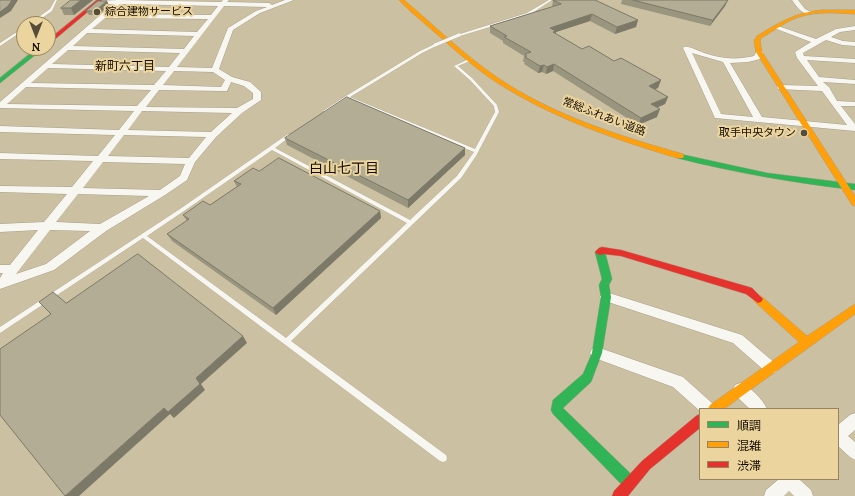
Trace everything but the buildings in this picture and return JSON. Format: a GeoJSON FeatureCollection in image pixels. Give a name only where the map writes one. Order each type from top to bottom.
{"type":"FeatureCollection","features":[{"type":"Feature","properties":{"kind":"street"},"geometry":{"type":"LineString","coordinates":[[215,70],[230,29],[258,12],[291,0]]}},
{"type":"Feature","properties":{"kind":"street","name":"常総ふれあい道路"},"geometry":{"type":"LineString","coordinates":[[401,0],[471,60],[512,89],[576,120],[616,137],[711,164],[792,180],[855,187]]}},
{"type":"Feature","properties":{"kind":"street"},"geometry":{"type":"LineString","coordinates":[[795,0],[803,10],[809,13]]}},
{"type":"Feature","properties":{"kind":"street"},"geometry":{"type":"LineString","coordinates":[[56,36],[99,1],[225,2],[280,5]]}},
{"type":"Feature","properties":{"kind":"street"},"geometry":{"type":"LineString","coordinates":[[0,106],[119,2]]}},
{"type":"Feature","properties":{"kind":"street"},"geometry":{"type":"LineString","coordinates":[[2,283],[225,2]]}},
{"type":"Feature","properties":{"kind":"street"},"geometry":{"type":"LineString","coordinates":[[855,12],[832,11],[809,13],[793,18],[759,36],[757,41],[759,52],[855,203]]}},
{"type":"Feature","properties":{"kind":"street"},"geometry":{"type":"LineString","coordinates":[[103,16],[213,18]]}},
{"type":"Feature","properties":{"kind":"street"},"geometry":{"type":"LineString","coordinates":[[776,27],[817,42]]}},
{"type":"Feature","properties":{"kind":"street"},"geometry":{"type":"LineString","coordinates":[[854,128],[801,58],[799,52],[838,30],[855,28]]}},
{"type":"Feature","properties":{"kind":"street"},"geometry":{"type":"LineString","coordinates":[[86,31],[199,34]]}},
{"type":"Feature","properties":{"kind":"street"},"geometry":{"type":"LineString","coordinates":[[825,37],[842,43],[855,44]]}},
{"type":"Feature","properties":{"kind":"street"},"geometry":{"type":"LineString","coordinates":[[67,48],[186,51]]}},
{"type":"Feature","properties":{"kind":"street"},"geometry":{"type":"LineString","coordinates":[[759,52],[757,57],[752,59],[726,62],[709,58],[686,48],[718,116],[854,128]]}},
{"type":"Feature","properties":{"kind":"street"},"geometry":{"type":"LineString","coordinates":[[0,80],[32,56]]}},
{"type":"Feature","properties":{"kind":"street"},"geometry":{"type":"LineString","coordinates":[[801,58],[855,61]]}},
{"type":"Feature","properties":{"kind":"street"},"geometry":{"type":"LineString","coordinates":[[726,62],[759,120]]}},
{"type":"Feature","properties":{"kind":"street"},"geometry":{"type":"LineString","coordinates":[[2,283],[50,267],[102,228],[162,193],[184,178],[191,161],[213,135],[239,111],[257,100],[257,92],[247,84],[229,80],[215,70],[45,66]]}},
{"type":"Feature","properties":{"kind":"street"},"geometry":{"type":"LineString","coordinates":[[818,79],[855,82]]}},
{"type":"Feature","properties":{"kind":"street"},"geometry":{"type":"LineString","coordinates":[[24,85],[224,90],[229,80]]}},
{"type":"Feature","properties":{"kind":"street"},"geometry":{"type":"LineString","coordinates":[[781,87],[826,90]]}},
{"type":"Feature","properties":{"kind":"street"},"geometry":{"type":"LineString","coordinates":[[836,103],[855,104]]}},
{"type":"Feature","properties":{"kind":"street"},"geometry":{"type":"LineString","coordinates":[[0,106],[239,111]]}},
{"type":"Feature","properties":{"kind":"street"},"geometry":{"type":"LineString","coordinates":[[0,130],[213,135]]}},
{"type":"Feature","properties":{"kind":"street"},"geometry":{"type":"LineString","coordinates":[[0,156],[191,161]]}},
{"type":"Feature","properties":{"kind":"street"},"geometry":{"type":"LineString","coordinates":[[0,189],[162,193]]}},
{"type":"Feature","properties":{"kind":"street"},"geometry":{"type":"LineString","coordinates":[[0,228],[48,226],[102,228]]}},
{"type":"Feature","properties":{"kind":"street"},"geometry":{"type":"LineString","coordinates":[[629,482],[557,410],[556,407],[557,404],[587,378],[597,353],[606,297],[604,285],[607,279],[600,252],[606,250],[621,253],[749,291],[806,342]]}},
{"type":"Feature","properties":{"kind":"street"},"geometry":{"type":"LineString","coordinates":[[0,269],[14,269]]}},
{"type":"Feature","properties":{"kind":"street"},"geometry":{"type":"LineString","coordinates":[[606,297],[737,339],[771,368]]}},
{"type":"Feature","properties":{"kind":"street"},"geometry":{"type":"LineString","coordinates":[[715,408],[855,308]]}},
{"type":"Feature","properties":{"kind":"street"},"geometry":{"type":"LineString","coordinates":[[597,353],[678,382],[707,408]]}},
{"type":"Feature","properties":{"kind":"street"},"geometry":{"type":"LineString","coordinates":[[740,390],[759,408]]}},
{"type":"Feature","properties":{"kind":"street"},"geometry":{"type":"LineString","coordinates":[[839,435],[855,420]]}},
{"type":"Feature","properties":{"kind":"street"},"geometry":{"type":"LineString","coordinates":[[619,496],[629,482],[645,466],[699,421]]}},
{"type":"Feature","properties":{"kind":"street"},"geometry":{"type":"LineString","coordinates":[[839,437],[855,452]]}},
{"type":"Feature","properties":{"kind":"street"},"geometry":{"type":"LineString","coordinates":[[772,496],[789,480]]}},
{"type":"Feature","properties":{"kind":"street"},"geometry":{"type":"LineString","coordinates":[[791,480],[805,496]]}},
{"type":"Feature","properties":{"kind":"lane"},"geometry":{"type":"LineString","coordinates":[[42,16],[51,10],[56,0]]}},
{"type":"Feature","properties":{"kind":"lane"},"geometry":{"type":"LineString","coordinates":[[323,113],[347,97],[435,45],[459,35],[528,14],[551,0]]}},
{"type":"Feature","properties":{"kind":"lane"},"geometry":{"type":"LineString","coordinates":[[0,45],[16,34]]}},
{"type":"Feature","properties":{"kind":"lane"},"geometry":{"type":"LineString","coordinates":[[286,342],[459,177],[476,151],[496,112],[496,106],[471,79],[456,66],[471,60]]}},
{"type":"Feature","properties":{"kind":"lane"},"geometry":{"type":"LineString","coordinates":[[347,97],[476,151]]}},
{"type":"Feature","properties":{"kind":"lane"},"geometry":{"type":"LineString","coordinates":[[0,330],[144,236],[297,131]]}},
{"type":"Feature","properties":{"kind":"lane"},"geometry":{"type":"LineString","coordinates":[[272,148],[411,223]]}},
{"type":"Feature","properties":{"kind":"lane"},"geometry":{"type":"LineString","coordinates":[[144,236],[443,458]]}},
{"type":"Feature","properties":{"kind":"traffic: fast"},"geometry":{"type":"LineString","coordinates":[[0,81],[31,56]]}},
{"type":"Feature","properties":{"kind":"traffic: fast"},"geometry":{"type":"LineString","coordinates":[[680,156],[724,167],[767,175],[855,187]]}},
{"type":"Feature","properties":{"kind":"traffic: fast"},"geometry":{"type":"LineString","coordinates":[[600,252],[607,279],[604,285],[606,297],[597,353],[587,378],[557,404],[557,410],[629,482]]}},
{"type":"Feature","properties":{"kind":"traffic: slow"},"geometry":{"type":"LineString","coordinates":[[401,0],[472,62],[518,93],[562,115],[609,134],[680,156]]}},
{"type":"Feature","properties":{"kind":"traffic: slow"},"geometry":{"type":"LineString","coordinates":[[855,12],[817,12],[798,16],[786,20],[759,37],[757,41],[759,52],[855,203]]}},
{"type":"Feature","properties":{"kind":"traffic: slow"},"geometry":{"type":"LineString","coordinates":[[758,299],[806,342]]}},
{"type":"Feature","properties":{"kind":"traffic: slow"},"geometry":{"type":"LineString","coordinates":[[715,408],[855,308]]}},
{"type":"Feature","properties":{"kind":"traffic: jam"},"geometry":{"type":"LineString","coordinates":[[56,36],[100,0]]}},
{"type":"Feature","properties":{"kind":"traffic: jam"},"geometry":{"type":"LineString","coordinates":[[600,252],[602,250],[621,253],[749,291],[758,299]]}},
{"type":"Feature","properties":{"kind":"traffic: jam"},"geometry":{"type":"LineString","coordinates":[[619,496],[646,465],[699,421]]}},
{"type":"Feature","properties":{"kind":"place","name":"綜合建物サービス"},"geometry":{"type":"Point","coordinates":[97,12]}},
{"type":"Feature","properties":{"kind":"place","name":"取手中央タウン"},"geometry":{"type":"Point","coordinates":[804,133]}},
{"type":"Feature","properties":{"kind":"district","name":"新町六丁目"},"geometry":{"type":"Point","coordinates":[125,67]}},
{"type":"Feature","properties":{"kind":"district","name":"白山七丁目"},"geometry":{"type":"Point","coordinates":[344,169]}}]}
